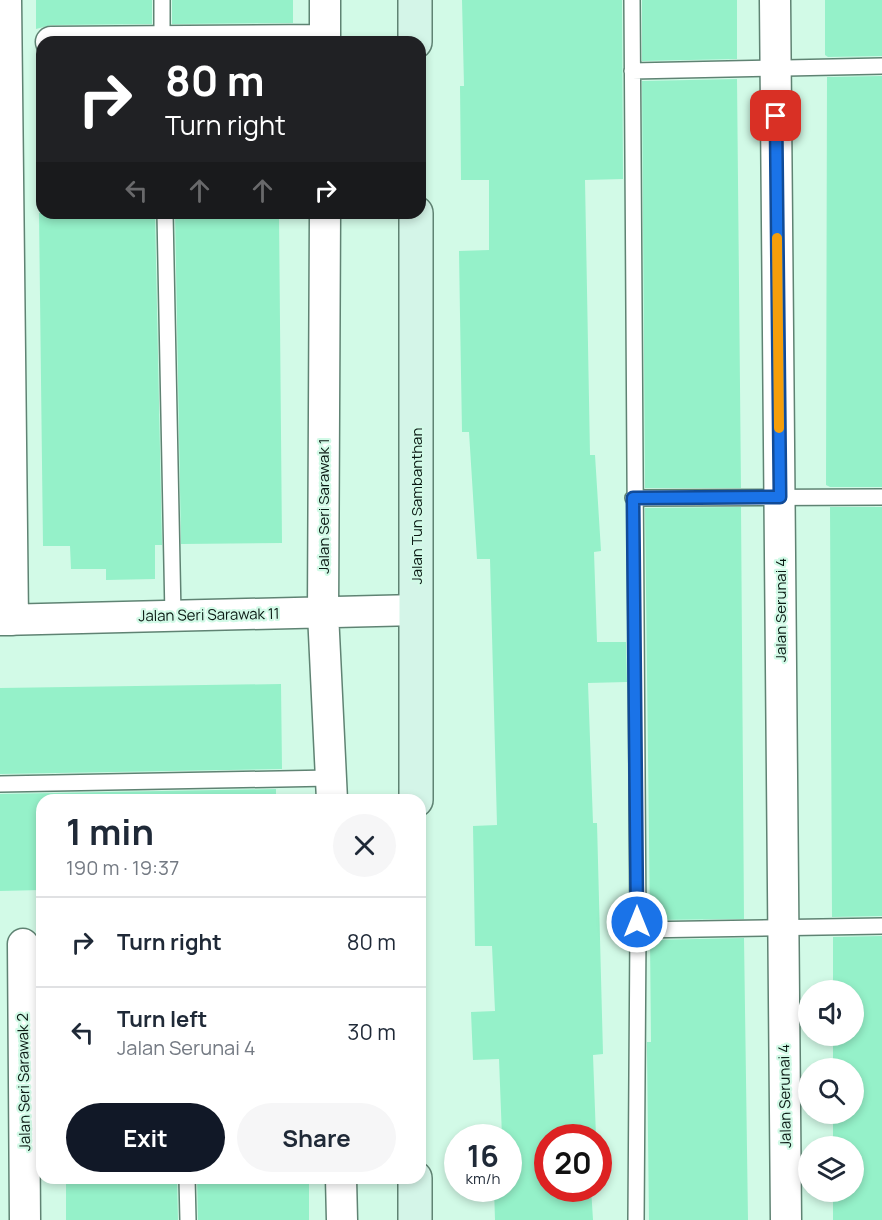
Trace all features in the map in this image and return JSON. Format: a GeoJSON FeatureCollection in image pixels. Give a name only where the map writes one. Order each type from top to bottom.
{"type":"FeatureCollection","features":[{"type":"Feature","properties":{"kind":"street"},"geometry":{"type":"LineString","coordinates":[[6,0],[3,42],[7,620]]}},
{"type":"Feature","properties":{"kind":"street"},"geometry":{"type":"LineString","coordinates":[[325,0],[325,36]]}},
{"type":"Feature","properties":{"kind":"street"},"geometry":{"type":"LineString","coordinates":[[415,0],[415,36]]}},
{"type":"Feature","properties":{"kind":"street","name":"Jalan Serunai 4"},"geometry":{"type":"LineString","coordinates":[[775,0],[786,1220]]}},
{"type":"Feature","properties":{"kind":"street"},"geometry":{"type":"LineString","coordinates":[[3,42],[36,42]]}},
{"type":"Feature","properties":{"kind":"street","name":"Jalan Seri Sarawak 1"},"geometry":{"type":"LineString","coordinates":[[325,219],[324,613],[331,789]]}},
{"type":"Feature","properties":{"kind":"street","name":"Jalan Tun Sambanthan"},"geometry":{"type":"LineString","coordinates":[[416,219],[416,794]]}},
{"type":"Feature","properties":{"kind":"street","name":"Jalan Seri Sarawak 11"},"geometry":{"type":"LineString","coordinates":[[7,620],[417,610]]}},
{"type":"Feature","properties":{"kind":"street","name":"Jalan Seri Sarawak 2"},"geometry":{"type":"LineString","coordinates":[[22,944],[25,1220]]}},
{"type":"Feature","properties":{"kind":"street"},"geometry":{"type":"LineString","coordinates":[[341,1184],[342,1220]]}},
{"type":"Feature","properties":{"kind":"street"},"geometry":{"type":"LineString","coordinates":[[415,1184],[415,1220]]}},
{"type":"Feature","properties":{"kind":"lane"},"geometry":{"type":"LineString","coordinates":[[162,0],[162,36]]}},
{"type":"Feature","properties":{"kind":"lane"},"geometry":{"type":"LineString","coordinates":[[632,0],[633,498],[638,930],[636,1220]]}},
{"type":"Feature","properties":{"kind":"lane"},"geometry":{"type":"LineString","coordinates":[[632,71],[882,66]]}},
{"type":"Feature","properties":{"kind":"lane"},"geometry":{"type":"LineString","coordinates":[[165,219],[173,616]]}},
{"type":"Feature","properties":{"kind":"lane"},"geometry":{"type":"LineString","coordinates":[[633,498],[882,496]]}},
{"type":"Feature","properties":{"kind":"lane"},"geometry":{"type":"LineString","coordinates":[[0,784],[331,789]]}},
{"type":"Feature","properties":{"kind":"lane"},"geometry":{"type":"LineString","coordinates":[[638,930],[882,927]]}},
{"type":"Feature","properties":{"kind":"lane"},"geometry":{"type":"LineString","coordinates":[[188,1184],[188,1220]]}},
{"type":"Feature","properties":{"kind":"building"},"geometry":{"type":"Polygon","coordinates":[[[36,0],[152,0],[152,24],[51,25],[36,29],[36,0]]]}},
{"type":"Feature","properties":{"kind":"building"},"geometry":{"type":"Polygon","coordinates":[[[172,0],[293,0],[293,23],[172,24],[172,0]]]}},
{"type":"Feature","properties":{"kind":"building"},"geometry":{"type":"Polygon","coordinates":[[[462,0],[622,0],[623,179],[585,180],[590,455],[595,455],[601,551],[594,552],[597,642],[626,642],[627,682],[588,683],[593,823],[597,823],[603,1054],[593,1055],[596,1124],[534,1124],[534,1202],[592,1202],[593,1220],[495,1220],[494,1202],[522,1202],[522,1124],[502,1124],[499,1059],[473,1060],[471,1012],[495,1011],[492,946],[475,946],[473,826],[497,825],[490,559],[477,559],[469,432],[462,432],[459,251],[489,250],[489,180],[461,180],[460,86],[464,86],[462,0]]]}},
{"type":"Feature","properties":{"kind":"building"},"geometry":{"type":"Polygon","coordinates":[[[642,0],[737,0],[737,59],[642,61],[642,0]]]}},
{"type":"Feature","properties":{"kind":"building"},"geometry":{"type":"Polygon","coordinates":[[[825,0],[882,0],[882,56],[828,57],[825,55],[825,0]]]}},
{"type":"Feature","properties":{"kind":"building"},"geometry":{"type":"Polygon","coordinates":[[[882,76],[882,487],[830,487],[826,485],[827,77],[882,76]]]}},
{"type":"Feature","properties":{"kind":"building"},"geometry":{"type":"Polygon","coordinates":[[[737,79],[741,488],[645,488],[642,81],[737,79]]]}},
{"type":"Feature","properties":{"kind":"building"},"geometry":{"type":"Polygon","coordinates":[[[39,219],[155,219],[162,545],[155,545],[155,579],[106,580],[106,569],[71,569],[70,546],[43,546],[39,219]]]}},
{"type":"Feature","properties":{"kind":"building"},"geometry":{"type":"Polygon","coordinates":[[[175,219],[279,219],[282,543],[181,544],[175,219]]]}},
{"type":"Feature","properties":{"kind":"building"},"geometry":{"type":"Polygon","coordinates":[[[741,507],[744,919],[650,920],[645,508],[741,507]]]}},
{"type":"Feature","properties":{"kind":"building"},"geometry":{"type":"Polygon","coordinates":[[[830,507],[882,507],[882,916],[832,917],[830,507]]]}},
{"type":"Feature","properties":{"kind":"building"},"geometry":{"type":"Polygon","coordinates":[[[281,684],[282,769],[0,774],[0,688],[281,684]]]}},
{"type":"Feature","properties":{"kind":"building"},"geometry":{"type":"Polygon","coordinates":[[[276,789],[276,794],[36,794],[36,890],[0,891],[0,794],[276,789]]]}},
{"type":"Feature","properties":{"kind":"building"},"geometry":{"type":"Polygon","coordinates":[[[882,936],[882,1220],[833,1220],[833,1202],[864,1202],[864,1136],[833,1136],[833,1124],[864,1124],[864,1058],[833,1058],[833,1046],[864,1046],[864,980],[833,980],[833,937],[882,936]]]}},
{"type":"Feature","properties":{"kind":"building"},"geometry":{"type":"Polygon","coordinates":[[[744,938],[748,1220],[649,1220],[647,1042],[651,1042],[650,940],[744,938]]]}},
{"type":"Feature","properties":{"kind":"building"},"geometry":{"type":"Polygon","coordinates":[[[66,1184],[177,1184],[178,1220],[66,1220],[66,1184]]]}},
{"type":"Feature","properties":{"kind":"building"},"geometry":{"type":"Polygon","coordinates":[[[197,1184],[309,1184],[309,1220],[198,1220],[197,1184]]]}},
{"type":"Feature","properties":{"kind":"slow traffic"},"geometry":{"type":"LineString","coordinates":[[777,238],[779,428]]}},
{"type":"Feature","properties":{"kind":"route"},"geometry":{"type":"LineString","coordinates":[[637,922],[633,498],[780,497],[776,116]]}}]}
